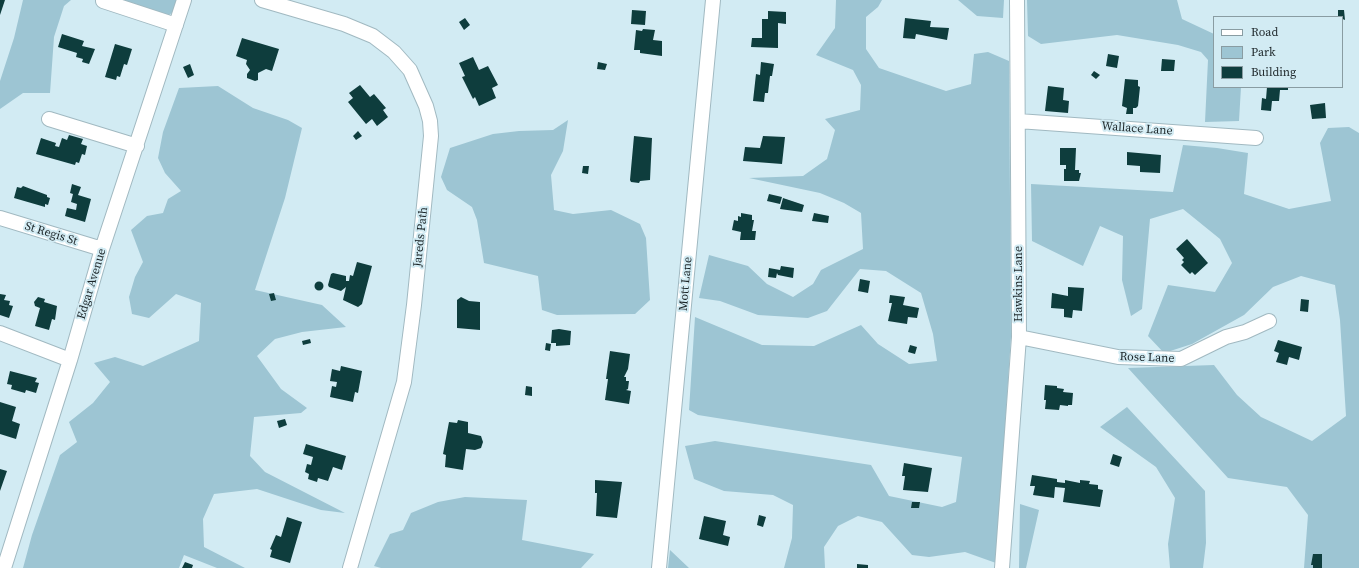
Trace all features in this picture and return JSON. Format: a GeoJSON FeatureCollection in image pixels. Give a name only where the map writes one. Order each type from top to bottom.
{"type":"FeatureCollection","features":[{"type":"Feature","properties":{"kind":"street","name":"Edgar Avenue"},"geometry":{"type":"LineString","coordinates":[[4,568],[70,360],[102,249],[184,0]]}},
{"type":"Feature","properties":{"kind":"street","name":"Jareds Path"},"geometry":{"type":"LineString","coordinates":[[262,0],[344,24],[372,36],[394,52],[410,70],[426,106],[430,121],[430,151],[414,305],[404,382],[366,520],[350,568]]}},
{"type":"Feature","properties":{"kind":"street","name":"Mott Lane"},"geometry":{"type":"LineString","coordinates":[[659,568],[713,0]]}},
{"type":"Feature","properties":{"kind":"street","name":"Hawkins Lane"},"geometry":{"type":"LineString","coordinates":[[1002,568],[1019,337],[1017,0]]}},
{"type":"Feature","properties":{"kind":"street"},"geometry":{"type":"LineString","coordinates":[[103,1],[176,25]]}},
{"type":"Feature","properties":{"kind":"street"},"geometry":{"type":"LineString","coordinates":[[49,119],[137,146]]}},
{"type":"Feature","properties":{"kind":"street","name":"Wallace Lane"},"geometry":{"type":"LineString","coordinates":[[1018,121],[1256,138]]}},
{"type":"Feature","properties":{"kind":"street","name":"St Regis St"},"geometry":{"type":"LineString","coordinates":[[0,218],[102,249]]}},
{"type":"Feature","properties":{"kind":"street","name":"Rose Lane"},"geometry":{"type":"LineString","coordinates":[[1019,337],[1118,358],[1181,359],[1226,337],[1245,332],[1269,321]]}},
{"type":"Feature","properties":{"kind":"street"},"geometry":{"type":"LineString","coordinates":[[0,333],[70,360]]}},
{"type":"Feature","properties":{"kind":"green space"},"geometry":{"type":"Polygon","coordinates":[[[23,0],[71,0],[64,6],[54,37],[50,93],[23,93],[0,109],[0,81],[14,38],[23,0]]]}},
{"type":"Feature","properties":{"kind":"green space"},"geometry":{"type":"Polygon","coordinates":[[[118,0],[177,0],[174,11],[168,16],[118,0]]]}},
{"type":"Feature","properties":{"kind":"green space"},"geometry":{"type":"Polygon","coordinates":[[[836,0],[882,0],[878,7],[866,17],[866,49],[879,68],[946,91],[971,84],[974,54],[988,52],[1009,61],[1011,337],[996,563],[965,552],[929,557],[912,555],[882,522],[858,516],[838,526],[824,547],[825,568],[784,568],[792,538],[793,505],[773,495],[724,491],[694,479],[685,446],[715,441],[871,465],[889,496],[942,507],[956,502],[962,457],[698,415],[689,410],[695,317],[762,345],[814,346],[861,325],[878,344],[909,364],[937,361],[933,334],[921,293],[886,271],[860,269],[827,311],[808,318],[758,315],[720,301],[699,298],[709,255],[748,266],[767,284],[793,297],[813,284],[821,270],[863,249],[861,213],[844,203],[820,193],[749,178],[803,176],[827,159],[835,130],[825,119],[860,110],[861,85],[853,70],[816,55],[835,28],[836,0]]]}},
{"type":"Feature","properties":{"kind":"green space"},"geometry":{"type":"Polygon","coordinates":[[[958,0],[1004,0],[1003,18],[977,16],[958,0]]]}},
{"type":"Feature","properties":{"kind":"green space"},"geometry":{"type":"Polygon","coordinates":[[[1027,0],[1177,0],[1182,19],[1213,34],[1213,88],[1241,88],[1239,121],[1205,122],[1208,60],[1201,52],[1178,45],[1117,35],[1041,44],[1028,36],[1027,0]]]}},
{"type":"Feature","properties":{"kind":"green space"},"geometry":{"type":"Polygon","coordinates":[[[218,86],[253,108],[288,120],[302,128],[285,198],[255,290],[322,305],[346,327],[302,332],[275,339],[257,356],[281,389],[307,408],[301,413],[254,417],[250,456],[265,472],[345,513],[321,510],[257,489],[214,494],[203,519],[204,547],[245,568],[217,568],[184,555],[179,568],[23,568],[32,535],[60,455],[77,442],[69,422],[93,403],[110,382],[94,363],[115,357],[143,366],[199,341],[201,303],[176,294],[149,318],[132,314],[129,297],[135,277],[143,262],[131,230],[147,216],[163,213],[168,199],[181,191],[165,173],[158,158],[163,132],[179,88],[218,86]]]}},
{"type":"Feature","properties":{"kind":"green space"},"geometry":{"type":"Polygon","coordinates":[[[568,120],[563,151],[551,175],[554,210],[573,214],[611,210],[640,224],[646,238],[650,300],[635,314],[557,315],[542,310],[538,276],[484,263],[477,220],[472,207],[447,190],[441,177],[450,148],[493,134],[519,131],[553,130],[568,120]]]}},
{"type":"Feature","properties":{"kind":"green space"},"geometry":{"type":"Polygon","coordinates":[[[1349,127],[1359,133],[1359,568],[1304,568],[1308,515],[1287,487],[1228,478],[1128,368],[1214,365],[1237,395],[1261,417],[1312,441],[1346,416],[1340,320],[1335,285],[1301,276],[1273,287],[1244,315],[1192,344],[1164,353],[1148,336],[1168,285],[1215,292],[1232,263],[1220,239],[1183,209],[1150,219],[1142,309],[1131,316],[1122,280],[1123,236],[1100,226],[1083,266],[1032,241],[1031,184],[1173,192],[1183,145],[1217,148],[1248,153],[1244,194],[1289,209],[1331,201],[1320,143],[1328,128],[1349,127]]]}},
{"type":"Feature","properties":{"kind":"green space"},"geometry":{"type":"Polygon","coordinates":[[[1127,407],[1205,491],[1206,543],[1203,568],[1170,568],[1168,544],[1175,498],[1156,467],[1100,427],[1127,407]]]}},
{"type":"Feature","properties":{"kind":"green space"},"geometry":{"type":"Polygon","coordinates":[[[465,497],[527,500],[522,540],[594,554],[581,568],[381,568],[374,566],[390,534],[403,530],[411,513],[438,502],[465,497]]]}},
{"type":"Feature","properties":{"kind":"green space"},"geometry":{"type":"Polygon","coordinates":[[[1020,504],[1039,510],[1026,568],[1019,568],[1020,504]]]}},
{"type":"Feature","properties":{"kind":"green space"},"geometry":{"type":"Polygon","coordinates":[[[670,550],[689,568],[668,568],[670,550]]]}},
{"type":"Feature","properties":{"kind":"building"},"geometry":{"type":"Polygon","coordinates":[[[0,0],[5,0],[0,15],[0,0]]]}},
{"type":"Feature","properties":{"kind":"building"},"geometry":{"type":"Polygon","coordinates":[[[632,10],[646,11],[645,25],[631,24],[632,10]]]}},
{"type":"Feature","properties":{"kind":"building"},"geometry":{"type":"Polygon","coordinates":[[[1338,10],[1344,10],[1345,20],[1343,19],[1343,16],[1338,16],[1338,10]]]}},
{"type":"Feature","properties":{"kind":"building"},"geometry":{"type":"Polygon","coordinates":[[[768,11],[786,12],[786,24],[778,23],[778,48],[751,47],[752,38],[762,38],[762,19],[768,19],[768,11]]]}},
{"type":"Feature","properties":{"kind":"building"},"geometry":{"type":"Polygon","coordinates":[[[465,18],[470,25],[464,30],[459,22],[465,18]]]}},
{"type":"Feature","properties":{"kind":"building"},"geometry":{"type":"Polygon","coordinates":[[[905,18],[931,21],[930,27],[949,28],[947,40],[916,34],[915,39],[903,38],[905,18]]]}},
{"type":"Feature","properties":{"kind":"building"},"geometry":{"type":"Polygon","coordinates":[[[643,29],[655,30],[653,40],[662,41],[662,56],[640,53],[640,50],[634,50],[636,30],[642,31],[643,29]]]}},
{"type":"Feature","properties":{"kind":"building"},"geometry":{"type":"Polygon","coordinates":[[[62,34],[84,41],[82,46],[95,49],[89,64],[82,62],[83,59],[76,57],[77,53],[58,47],[62,34]]]}},
{"type":"Feature","properties":{"kind":"building"},"geometry":{"type":"Polygon","coordinates":[[[242,38],[279,49],[272,71],[266,69],[258,73],[258,80],[255,81],[247,78],[247,74],[250,70],[246,64],[247,60],[236,56],[242,38]]]}},
{"type":"Feature","properties":{"kind":"building"},"geometry":{"type":"Polygon","coordinates":[[[115,44],[132,49],[127,65],[124,64],[120,77],[117,76],[116,80],[105,77],[115,44]]]}},
{"type":"Feature","properties":{"kind":"building"},"geometry":{"type":"Polygon","coordinates":[[[1108,54],[1119,56],[1117,68],[1106,66],[1108,54]]]}},
{"type":"Feature","properties":{"kind":"building"},"geometry":{"type":"Polygon","coordinates":[[[473,57],[479,70],[488,66],[498,85],[492,88],[496,98],[479,106],[475,97],[473,99],[462,77],[465,76],[459,63],[473,57]]]}},
{"type":"Feature","properties":{"kind":"building"},"geometry":{"type":"Polygon","coordinates":[[[1162,59],[1175,60],[1174,71],[1161,71],[1162,59]]]}},
{"type":"Feature","properties":{"kind":"building"},"geometry":{"type":"Polygon","coordinates":[[[598,62],[607,64],[605,70],[597,69],[598,62]]]}},
{"type":"Feature","properties":{"kind":"building"},"geometry":{"type":"Polygon","coordinates":[[[761,62],[774,64],[772,76],[770,76],[768,93],[765,93],[764,102],[753,101],[756,74],[760,75],[761,62]]]}},
{"type":"Feature","properties":{"kind":"building"},"geometry":{"type":"Polygon","coordinates":[[[190,64],[194,75],[188,78],[183,67],[190,64]]]}},
{"type":"Feature","properties":{"kind":"building"},"geometry":{"type":"Polygon","coordinates":[[[1094,71],[1100,75],[1096,79],[1091,75],[1094,71]]]}},
{"type":"Feature","properties":{"kind":"building"},"geometry":{"type":"Polygon","coordinates":[[[1125,79],[1138,80],[1138,86],[1140,87],[1138,106],[1133,108],[1133,114],[1126,114],[1127,108],[1122,106],[1125,79]]]}},
{"type":"Feature","properties":{"kind":"building"},"geometry":{"type":"Polygon","coordinates":[[[360,85],[370,97],[374,94],[386,108],[383,110],[388,117],[377,126],[372,119],[366,124],[348,102],[353,98],[349,93],[360,85]]]}},
{"type":"Feature","properties":{"kind":"building"},"geometry":{"type":"Polygon","coordinates":[[[1048,86],[1064,88],[1063,100],[1069,101],[1068,113],[1045,111],[1048,86]]]}},
{"type":"Feature","properties":{"kind":"building"},"geometry":{"type":"Polygon","coordinates":[[[1267,88],[1288,88],[1288,90],[1280,90],[1279,101],[1272,101],[1271,111],[1261,110],[1262,98],[1266,99],[1267,88]]]}},
{"type":"Feature","properties":{"kind":"building"},"geometry":{"type":"Polygon","coordinates":[[[1325,103],[1326,118],[1312,119],[1310,105],[1325,103]]]}},
{"type":"Feature","properties":{"kind":"building"},"geometry":{"type":"Polygon","coordinates":[[[358,131],[362,136],[356,140],[353,136],[358,131]]]}},
{"type":"Feature","properties":{"kind":"building"},"geometry":{"type":"Polygon","coordinates":[[[69,135],[83,139],[81,144],[87,146],[85,155],[82,154],[79,163],[76,162],[75,165],[36,154],[41,138],[56,143],[55,146],[59,147],[62,138],[67,140],[69,135]]]}},
{"type":"Feature","properties":{"kind":"building"},"geometry":{"type":"Polygon","coordinates":[[[634,136],[652,138],[650,180],[640,181],[639,183],[631,182],[630,180],[634,136]]]}},
{"type":"Feature","properties":{"kind":"building"},"geometry":{"type":"Polygon","coordinates":[[[763,136],[785,137],[782,164],[743,161],[745,147],[760,148],[763,136]]]}},
{"type":"Feature","properties":{"kind":"building"},"geometry":{"type":"Polygon","coordinates":[[[1060,148],[1076,148],[1075,170],[1079,170],[1079,173],[1081,173],[1079,181],[1064,181],[1064,169],[1066,169],[1066,165],[1060,165],[1060,148]]]}},
{"type":"Feature","properties":{"kind":"building"},"geometry":{"type":"Polygon","coordinates":[[[1127,152],[1161,155],[1160,173],[1140,172],[1140,166],[1127,165],[1127,152]]]}},
{"type":"Feature","properties":{"kind":"building"},"geometry":{"type":"Polygon","coordinates":[[[583,166],[589,166],[588,174],[582,173],[583,166]]]}},
{"type":"Feature","properties":{"kind":"building"},"geometry":{"type":"Polygon","coordinates":[[[72,184],[81,187],[78,195],[91,199],[85,222],[65,216],[67,208],[76,210],[77,204],[71,202],[73,194],[70,193],[72,184]]]}},
{"type":"Feature","properties":{"kind":"building"},"geometry":{"type":"Polygon","coordinates":[[[23,186],[47,195],[47,197],[50,198],[48,205],[45,204],[45,207],[14,198],[17,187],[21,188],[23,186]]]}},
{"type":"Feature","properties":{"kind":"building"},"geometry":{"type":"Polygon","coordinates":[[[769,194],[782,197],[780,204],[767,201],[769,194]]]}},
{"type":"Feature","properties":{"kind":"building"},"geometry":{"type":"Polygon","coordinates":[[[783,198],[804,205],[802,212],[780,209],[783,198]]]}},
{"type":"Feature","properties":{"kind":"building"},"geometry":{"type":"Polygon","coordinates":[[[741,213],[752,215],[752,220],[754,220],[752,231],[756,231],[755,240],[740,240],[741,232],[732,230],[734,220],[738,221],[738,216],[741,217],[741,213]]]}},
{"type":"Feature","properties":{"kind":"building"},"geometry":{"type":"Polygon","coordinates":[[[814,213],[829,216],[828,223],[812,221],[814,213]]]}},
{"type":"Feature","properties":{"kind":"building"},"geometry":{"type":"Polygon","coordinates":[[[1187,239],[1208,263],[1195,275],[1192,272],[1190,274],[1181,265],[1184,262],[1182,260],[1184,258],[1176,249],[1187,239]]]}},
{"type":"Feature","properties":{"kind":"building"},"geometry":{"type":"Polygon","coordinates":[[[357,262],[372,266],[362,304],[358,307],[343,300],[346,287],[341,291],[329,287],[328,285],[331,274],[333,273],[346,276],[346,281],[349,281],[350,275],[353,276],[357,262]]]}},
{"type":"Feature","properties":{"kind":"building"},"geometry":{"type":"Polygon","coordinates":[[[781,266],[794,268],[793,278],[778,275],[777,273],[776,278],[768,277],[769,268],[780,270],[781,266]]]}},
{"type":"Feature","properties":{"kind":"building"},"geometry":{"type":"Polygon","coordinates":[[[860,279],[870,281],[868,293],[858,291],[860,279]]]}},
{"type":"Feature","properties":{"kind":"building"},"geometry":{"type":"Polygon","coordinates":[[[317,282],[321,282],[323,286],[321,290],[317,290],[315,288],[315,284],[317,282]]]}},
{"type":"Feature","properties":{"kind":"building"},"geometry":{"type":"Polygon","coordinates":[[[1068,287],[1084,288],[1082,311],[1073,310],[1072,318],[1064,317],[1064,309],[1051,308],[1052,293],[1068,296],[1068,287]]]}},
{"type":"Feature","properties":{"kind":"building"},"geometry":{"type":"Polygon","coordinates":[[[274,293],[276,300],[271,301],[269,294],[274,293]]]}},
{"type":"Feature","properties":{"kind":"building"},"geometry":{"type":"Polygon","coordinates":[[[0,294],[6,295],[4,300],[10,301],[9,305],[13,306],[9,318],[0,315],[0,294]]]}},
{"type":"Feature","properties":{"kind":"building"},"geometry":{"type":"Polygon","coordinates":[[[890,295],[905,297],[903,305],[919,308],[917,318],[908,317],[907,324],[888,321],[892,303],[889,303],[890,295]]]}},
{"type":"Feature","properties":{"kind":"building"},"geometry":{"type":"Polygon","coordinates":[[[38,297],[45,299],[44,302],[57,306],[55,320],[52,319],[49,330],[35,326],[40,308],[35,306],[34,302],[38,297]]]}},
{"type":"Feature","properties":{"kind":"building"},"geometry":{"type":"Polygon","coordinates":[[[461,297],[469,301],[480,302],[480,330],[457,328],[457,300],[461,297]]]}},
{"type":"Feature","properties":{"kind":"building"},"geometry":{"type":"Polygon","coordinates":[[[1301,299],[1309,300],[1308,312],[1300,311],[1301,299]]]}},
{"type":"Feature","properties":{"kind":"building"},"geometry":{"type":"Polygon","coordinates":[[[559,329],[571,331],[570,345],[556,346],[556,343],[551,343],[552,330],[559,329]]]}},
{"type":"Feature","properties":{"kind":"building"},"geometry":{"type":"Polygon","coordinates":[[[310,339],[311,343],[303,345],[302,341],[310,339]]]}},
{"type":"Feature","properties":{"kind":"building"},"geometry":{"type":"Polygon","coordinates":[[[1278,340],[1302,347],[1299,360],[1289,357],[1287,365],[1276,362],[1279,353],[1274,351],[1278,340]]]}},
{"type":"Feature","properties":{"kind":"building"},"geometry":{"type":"Polygon","coordinates":[[[546,343],[551,344],[550,351],[545,350],[546,343]]]}},
{"type":"Feature","properties":{"kind":"building"},"geometry":{"type":"Polygon","coordinates":[[[910,345],[917,347],[915,354],[908,352],[910,345]]]}},
{"type":"Feature","properties":{"kind":"building"},"geometry":{"type":"Polygon","coordinates":[[[610,351],[630,354],[628,369],[624,377],[626,377],[626,381],[629,381],[628,389],[626,390],[631,391],[629,404],[605,400],[610,351]]]}},
{"type":"Feature","properties":{"kind":"building"},"geometry":{"type":"Polygon","coordinates":[[[341,366],[362,371],[358,393],[355,392],[353,402],[330,397],[332,386],[336,387],[337,382],[330,381],[332,369],[340,371],[341,366]]]}},
{"type":"Feature","properties":{"kind":"building"},"geometry":{"type":"Polygon","coordinates":[[[10,371],[37,378],[35,382],[39,383],[36,393],[26,390],[25,393],[11,389],[12,385],[7,384],[10,371]]]}},
{"type":"Feature","properties":{"kind":"building"},"geometry":{"type":"Polygon","coordinates":[[[1045,385],[1057,386],[1057,388],[1064,389],[1063,392],[1073,393],[1072,405],[1060,405],[1059,410],[1045,409],[1045,385]]]}},
{"type":"Feature","properties":{"kind":"building"},"geometry":{"type":"Polygon","coordinates":[[[526,386],[532,387],[532,396],[525,395],[526,386]]]}},
{"type":"Feature","properties":{"kind":"building"},"geometry":{"type":"Polygon","coordinates":[[[0,402],[16,407],[12,421],[20,424],[16,439],[0,434],[0,402]]]}},
{"type":"Feature","properties":{"kind":"building"},"geometry":{"type":"Polygon","coordinates":[[[285,419],[287,425],[279,428],[277,421],[285,419]]]}},
{"type":"Feature","properties":{"kind":"building"},"geometry":{"type":"Polygon","coordinates":[[[458,420],[468,422],[468,433],[481,436],[483,442],[481,448],[475,450],[466,449],[463,470],[445,467],[446,455],[443,454],[449,422],[457,423],[458,420]]]}},
{"type":"Feature","properties":{"kind":"building"},"geometry":{"type":"Polygon","coordinates":[[[306,444],[346,456],[342,470],[333,467],[328,481],[318,478],[317,482],[308,479],[309,474],[305,472],[307,464],[311,465],[313,457],[303,454],[306,444]]]}},
{"type":"Feature","properties":{"kind":"building"},"geometry":{"type":"Polygon","coordinates":[[[1113,454],[1122,457],[1119,467],[1110,464],[1113,454]]]}},
{"type":"Feature","properties":{"kind":"building"},"geometry":{"type":"Polygon","coordinates":[[[904,463],[932,468],[928,492],[903,490],[905,476],[902,476],[904,463]]]}},
{"type":"Feature","properties":{"kind":"building"},"geometry":{"type":"Polygon","coordinates":[[[0,469],[7,471],[0,491],[0,469]]]}},
{"type":"Feature","properties":{"kind":"building"},"geometry":{"type":"Polygon","coordinates":[[[1032,475],[1057,479],[1057,482],[1065,483],[1065,480],[1080,483],[1080,480],[1090,481],[1089,484],[1098,485],[1098,489],[1103,490],[1100,507],[1063,502],[1065,488],[1055,487],[1054,498],[1033,495],[1035,486],[1030,486],[1032,475]]]}},
{"type":"Feature","properties":{"kind":"building"},"geometry":{"type":"Polygon","coordinates":[[[595,480],[622,482],[617,518],[596,516],[597,493],[595,493],[595,480]]]}},
{"type":"Feature","properties":{"kind":"building"},"geometry":{"type":"Polygon","coordinates":[[[912,502],[920,502],[919,508],[911,508],[912,502]]]}},
{"type":"Feature","properties":{"kind":"building"},"geometry":{"type":"Polygon","coordinates":[[[759,515],[766,517],[763,527],[757,525],[759,515]]]}},
{"type":"Feature","properties":{"kind":"building"},"geometry":{"type":"Polygon","coordinates":[[[704,516],[726,521],[723,535],[730,537],[728,546],[699,539],[704,516]]]}},
{"type":"Feature","properties":{"kind":"building"},"geometry":{"type":"Polygon","coordinates":[[[287,517],[302,522],[290,563],[270,557],[272,550],[270,549],[276,535],[281,537],[287,517]]]}},
{"type":"Feature","properties":{"kind":"building"},"geometry":{"type":"Polygon","coordinates":[[[1313,554],[1322,554],[1322,568],[1313,568],[1313,565],[1311,565],[1313,554]]]}},
{"type":"Feature","properties":{"kind":"building"},"geometry":{"type":"Polygon","coordinates":[[[185,562],[193,565],[192,568],[182,568],[185,562]]]}},
{"type":"Feature","properties":{"kind":"building"},"geometry":{"type":"Polygon","coordinates":[[[857,564],[868,565],[868,568],[857,568],[857,564]]]}}]}
